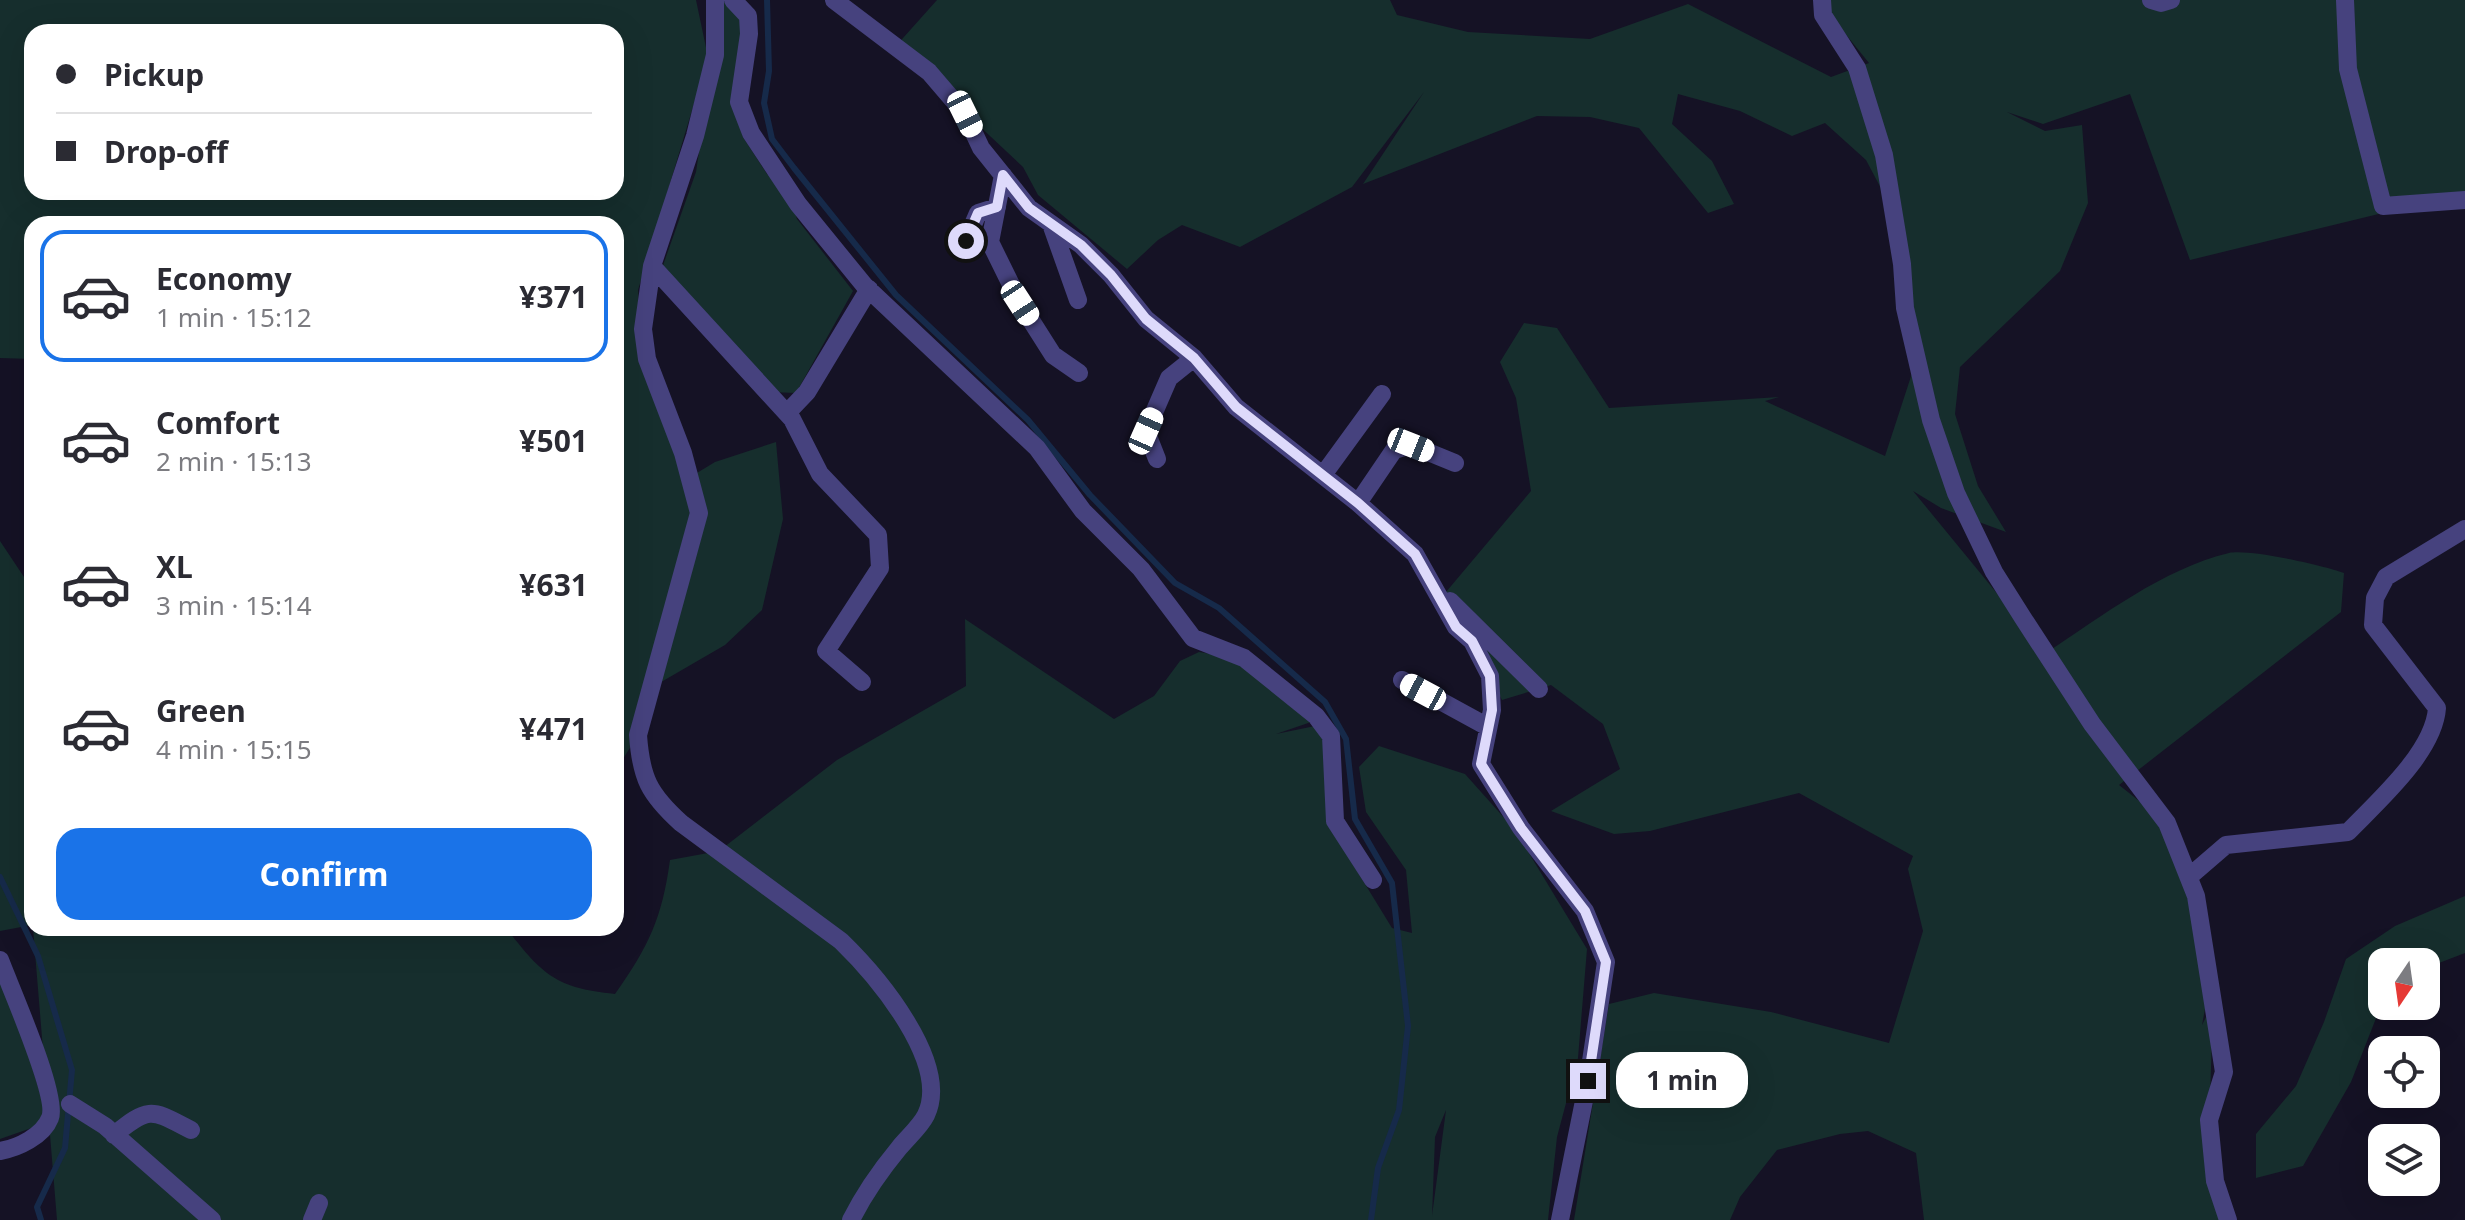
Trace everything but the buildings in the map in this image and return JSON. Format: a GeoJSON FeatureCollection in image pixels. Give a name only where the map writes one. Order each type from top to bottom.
{"type":"FeatureCollection","features":[{"type":"Feature","properties":{"kind":"street"},"geometry":{"type":"LineString","coordinates":[[715,0],[715,55],[695,136],[652,266],[643,329],[647,359],[683,453],[699,513],[638,735],[641,770],[657,801],[681,823],[858,958],[921,1045],[933,1084],[926,1115],[873,1180],[851,1220]]}},
{"type":"Feature","properties":{"kind":"street"},"geometry":{"type":"LineString","coordinates":[[733,0],[748,16],[749,34],[739,102],[751,133],[798,204],[869,289],[1037,448],[1083,511],[1141,569],[1193,638],[1244,658],[1316,716],[1331,736],[1335,821],[1373,880]]}},
{"type":"Feature","properties":{"kind":"street"},"geometry":{"type":"LineString","coordinates":[[834,0],[929,72],[965,114],[981,148],[1029,208],[1081,245],[1111,275],[1146,319],[1194,358],[1236,407],[1358,503],[1415,554],[1438,589],[1456,627],[1472,641],[1490,676],[1492,710],[1481,764],[1521,828],[1585,911],[1606,962],[1588,1081],[1560,1220]]}},
{"type":"Feature","properties":{"kind":"street"},"geometry":{"type":"LineString","coordinates":[[1822,0],[1823,15],[1857,68],[1884,155],[1902,264],[1905,308],[1931,420],[1956,493],[1994,572],[2092,724],[2167,823],[2190,876],[2196,896],[2224,1072],[2209,1120],[2215,1181],[2228,1220]]}},
{"type":"Feature","properties":{"kind":"street"},"geometry":{"type":"LineString","coordinates":[[2151,0],[2161,3],[2171,0]]}},
{"type":"Feature","properties":{"kind":"street"},"geometry":{"type":"LineString","coordinates":[[2345,0],[2348,69],[2383,206],[2465,200]]}},
{"type":"Feature","properties":{"kind":"street"},"geometry":{"type":"LineString","coordinates":[[1003,175],[990,242],[1053,355],[1079,373]]}},
{"type":"Feature","properties":{"kind":"street"},"geometry":{"type":"LineString","coordinates":[[966,241],[978,213],[997,207]]}},
{"type":"Feature","properties":{"kind":"street"},"geometry":{"type":"LineString","coordinates":[[1051,224],[1078,300]]}},
{"type":"Feature","properties":{"kind":"street"},"geometry":{"type":"LineString","coordinates":[[652,266],[787,413],[820,474],[878,535],[880,568],[826,651],[862,682]]}},
{"type":"Feature","properties":{"kind":"street"},"geometry":{"type":"LineString","coordinates":[[787,413],[807,392],[869,289]]}},
{"type":"Feature","properties":{"kind":"street"},"geometry":{"type":"LineString","coordinates":[[1157,459],[1146,431],[1169,378],[1194,358]]}},
{"type":"Feature","properties":{"kind":"street"},"geometry":{"type":"LineString","coordinates":[[1323,475],[1382,394]]}},
{"type":"Feature","properties":{"kind":"street"},"geometry":{"type":"LineString","coordinates":[[1358,503],[1394,450],[1411,445],[1455,463]]}},
{"type":"Feature","properties":{"kind":"street"},"geometry":{"type":"LineString","coordinates":[[2190,876],[2226,845],[2348,832],[2433,734],[2437,708],[2373,625],[2375,598],[2386,577],[2465,529]]}},
{"type":"Feature","properties":{"kind":"street"},"geometry":{"type":"LineString","coordinates":[[1438,589],[1539,689]]}},
{"type":"Feature","properties":{"kind":"street"},"geometry":{"type":"LineString","coordinates":[[1402,680],[1488,727]]}},
{"type":"Feature","properties":{"kind":"street"},"geometry":{"type":"LineString","coordinates":[[0,960],[47,1080],[52,1116],[41,1132],[12,1149],[0,1151]]}},
{"type":"Feature","properties":{"kind":"street"},"geometry":{"type":"LineString","coordinates":[[70,1104],[114,1135],[212,1220]]}},
{"type":"Feature","properties":{"kind":"street"},"geometry":{"type":"LineString","coordinates":[[114,1135],[147,1112],[155,1112],[191,1130]]}},
{"type":"Feature","properties":{"kind":"street"},"geometry":{"type":"LineString","coordinates":[[157,1172],[156,1181],[196,1220]]}},
{"type":"Feature","properties":{"kind":"green space"},"geometry":{"type":"Polygon","coordinates":[[[0,0],[696,0],[708,57],[638,290],[645,378],[687,479],[715,462],[776,442],[783,519],[762,610],[725,645],[656,685],[638,735],[624,757],[624,216],[24,216],[24,359],[0,358],[0,0]]]}},
{"type":"Feature","properties":{"kind":"green space"},"geometry":{"type":"Polygon","coordinates":[[[722,0],[728,0],[749,34],[733,104],[743,137],[767,174],[787,188],[797,219],[853,291],[796,393],[771,392],[661,271],[696,172],[722,0]]]}},
{"type":"Feature","properties":{"kind":"green space"},"geometry":{"type":"Polygon","coordinates":[[[937,0],[1390,0],[1397,15],[1468,32],[1590,39],[1688,4],[1831,77],[1869,63],[1818,0],[2465,0],[2465,193],[2190,260],[2130,94],[2043,124],[2007,112],[2045,131],[2082,125],[2088,203],[2060,271],[1960,367],[1955,414],[1978,486],[2006,532],[1941,508],[1913,491],[2046,653],[2157,582],[2204,560],[2229,553],[2269,555],[2344,573],[2341,612],[2119,785],[2167,823],[2196,896],[2209,988],[2202,1025],[2213,1003],[2209,1134],[2221,1220],[1924,1220],[1916,1153],[1868,1131],[1840,1134],[1777,1150],[1740,1197],[1730,1220],[1574,1220],[1609,1004],[1654,993],[1771,1012],[1889,1043],[1923,931],[1908,869],[1913,856],[1799,793],[1650,831],[1614,834],[1551,811],[1620,769],[1603,724],[1551,685],[1502,700],[1446,592],[1531,491],[1516,398],[1500,362],[1524,323],[1557,328],[1609,408],[1779,397],[1765,401],[1885,456],[1917,358],[1893,211],[1866,160],[1825,123],[1792,136],[1740,111],[1678,94],[1672,124],[1712,161],[1734,204],[1708,213],[1639,128],[1590,117],[1537,116],[1363,184],[1424,92],[1352,187],[1240,247],[1182,225],[1158,240],[1127,269],[1038,195],[1023,167],[895,47],[937,0]]]}},
{"type":"Feature","properties":{"kind":"green space"},"geometry":{"type":"Polygon","coordinates":[[[0,541],[24,577],[24,926],[0,931],[0,541]]]}},
{"type":"Feature","properties":{"kind":"green space"},"geometry":{"type":"Polygon","coordinates":[[[965,619],[1114,719],[1154,696],[1180,661],[1199,652],[1236,658],[1314,721],[1276,734],[1320,725],[1328,749],[1327,822],[1392,928],[1412,933],[1406,870],[1366,812],[1359,767],[1379,746],[1465,774],[1515,830],[1587,949],[1578,1058],[1557,1137],[1548,1220],[57,1220],[34,936],[513,936],[540,968],[564,983],[615,994],[652,931],[663,899],[670,860],[719,851],[837,760],[966,686],[965,619]],[[1446,1110],[1435,1137],[1432,1216],[1446,1110]]]}},
{"type":"Feature","properties":{"kind":"green space"},"geometry":{"type":"Polygon","coordinates":[[[2465,896],[2465,953],[2440,963],[2440,948],[2368,948],[2368,1020],[2375,1020],[2351,1082],[2303,1166],[2256,1178],[2256,1134],[2296,1086],[2324,1022],[2346,959],[2395,926],[2465,896]]]}},
{"type":"Feature","properties":{"kind":"green space"},"geometry":{"type":"Polygon","coordinates":[[[0,960],[45,1110],[40,1125],[0,1139],[0,960]]]}},
{"type":"Feature","properties":{"kind":"waterway"},"geometry":{"type":"LineString","coordinates":[[767,0],[769,71],[764,103],[772,139],[794,168],[896,295],[1028,420],[1090,495],[1175,583],[1219,608],[1325,702],[1346,739],[1355,819],[1392,883],[1408,1026],[1399,1110],[1378,1168],[1371,1220]]}},
{"type":"Feature","properties":{"kind":"waterway"},"geometry":{"type":"LineString","coordinates":[[0,877],[24,927]]}},
{"type":"Feature","properties":{"kind":"waterway"},"geometry":{"type":"LineString","coordinates":[[28,936],[38,956],[72,1070],[65,1148],[37,1207],[41,1220]]}},
{"type":"Feature","properties":{"kind":"route"},"geometry":{"type":"LineString","coordinates":[[966,241],[978,213],[997,207],[1003,175],[1029,208],[1081,245],[1111,275],[1146,319],[1194,358],[1236,407],[1358,503],[1415,554],[1438,589],[1456,627],[1472,641],[1490,676],[1492,710],[1481,764],[1491,785],[1521,828],[1585,911],[1606,962],[1588,1081]]}}]}
